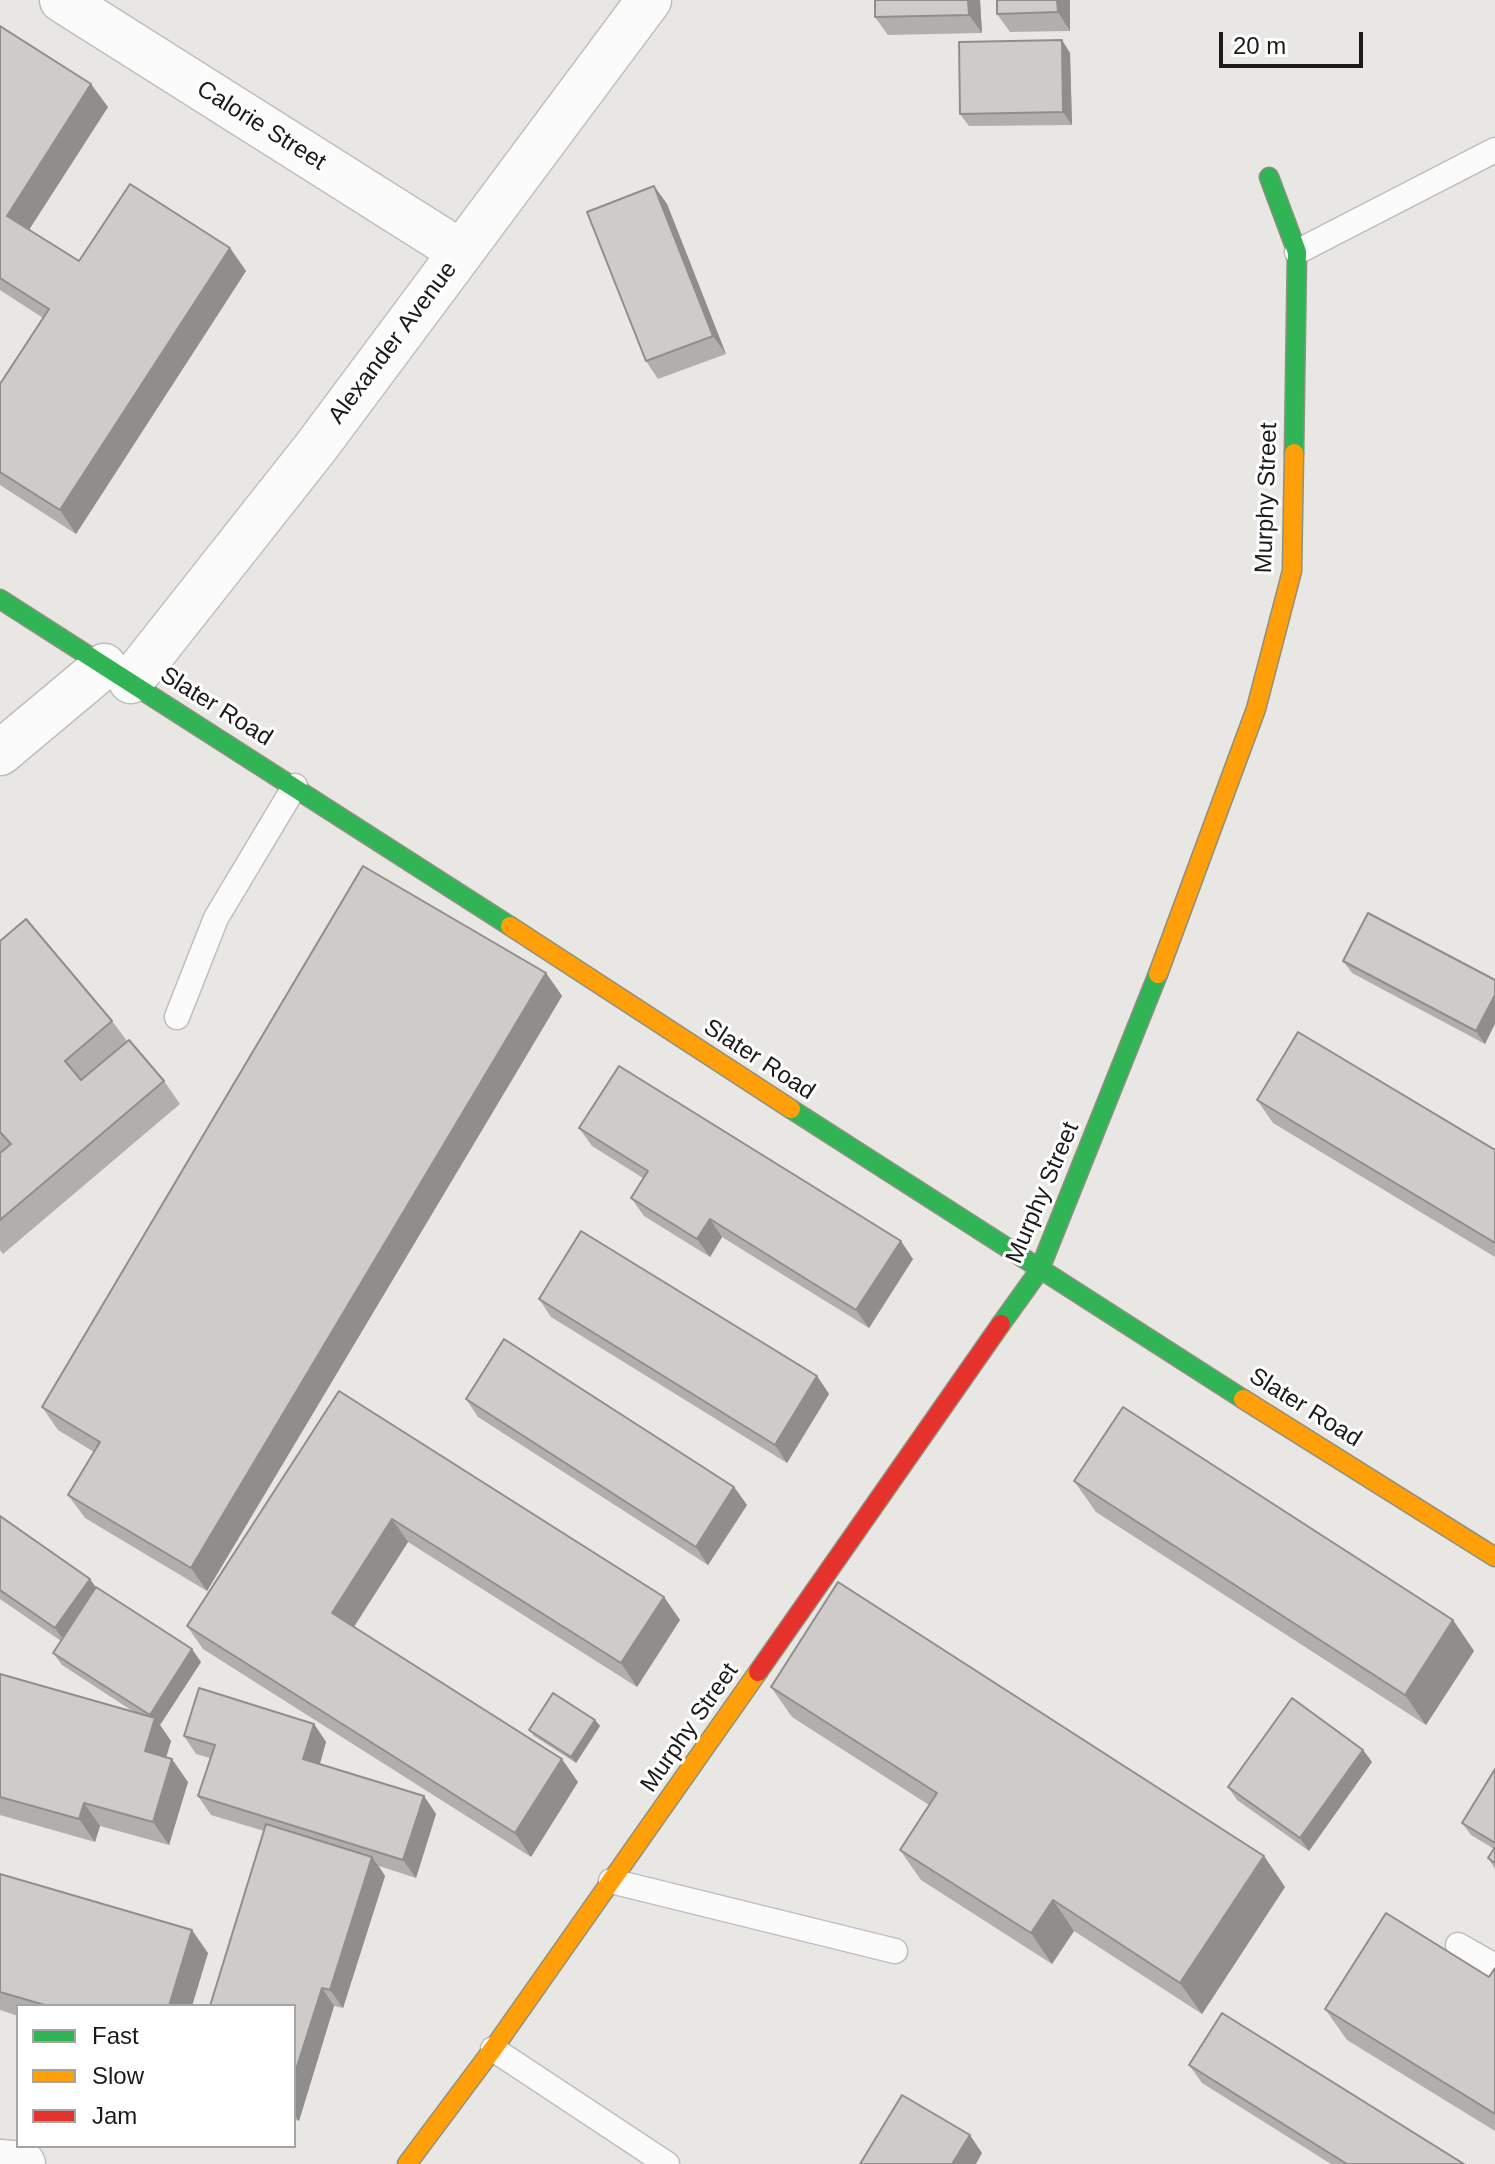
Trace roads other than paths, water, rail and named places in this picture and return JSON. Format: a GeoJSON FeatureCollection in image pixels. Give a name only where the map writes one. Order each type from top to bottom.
{"type":"FeatureCollection","features":[{"type":"Feature","properties":{"kind":"street","name":"Calorie Street"},"geometry":{"type":"LineString","coordinates":[[62,0],[461,252]]}},
{"type":"Feature","properties":{"kind":"street","name":"Alexander Avenue"},"geometry":{"type":"LineString","coordinates":[[0,753],[118,674],[316,447],[649,0]]}},
{"type":"Feature","properties":{"kind":"street","name":"Murphy Street"},"geometry":{"type":"LineString","coordinates":[[407,2164],[493,2049],[1039,1271],[1146,1006],[1256,709],[1292,571],[1297,252],[1269,177]]}},
{"type":"Feature","properties":{"kind":"street","name":"Slater Road"},"geometry":{"type":"LineString","coordinates":[[0,599],[295,786],[1039,1271],[1495,1557]]}},
{"type":"Feature","properties":{"kind":"street"},"geometry":{"type":"LineString","coordinates":[[0,2162],[23,2164]]}},
{"type":"Feature","properties":{"kind":"lane"},"geometry":{"type":"LineString","coordinates":[[1297,252],[1495,150]]}},
{"type":"Feature","properties":{"kind":"lane"},"geometry":{"type":"LineString","coordinates":[[177,1017],[216,918],[295,786]]}},
{"type":"Feature","properties":{"kind":"lane"},"geometry":{"type":"LineString","coordinates":[[611,1881],[895,1951]]}},
{"type":"Feature","properties":{"kind":"lane"},"geometry":{"type":"LineString","coordinates":[[1458,1945],[1495,1966]]}},
{"type":"Feature","properties":{"kind":"lane"},"geometry":{"type":"LineString","coordinates":[[493,2049],[667,2164]]}}]}
